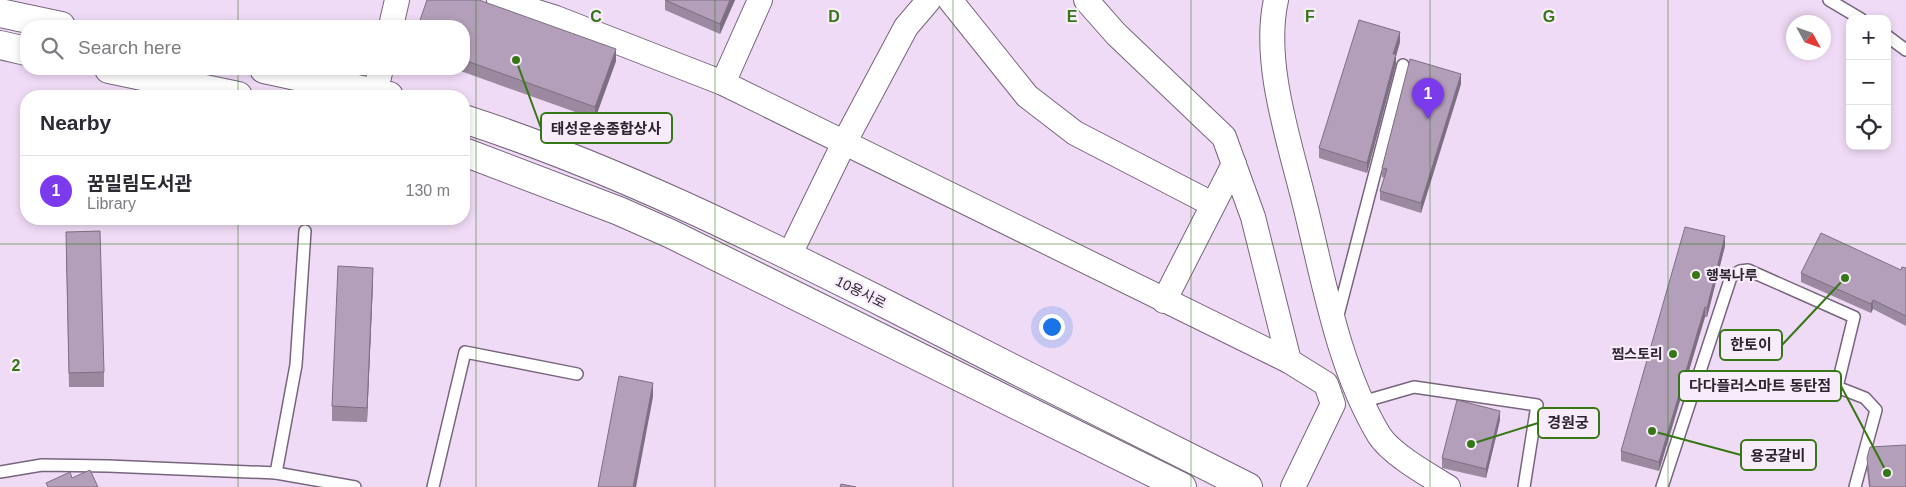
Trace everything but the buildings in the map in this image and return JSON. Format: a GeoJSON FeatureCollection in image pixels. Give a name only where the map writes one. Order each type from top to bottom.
{"type":"FeatureCollection","features":[{"type":"Feature","properties":{"kind":"street"},"geometry":{"type":"LineString","coordinates":[[392,20],[397,0]]}},
{"type":"Feature","properties":{"kind":"street"},"geometry":{"type":"LineString","coordinates":[[499,0],[559,9],[724,83],[1289,361],[1326,384],[1333,404],[1293,487]]}},
{"type":"Feature","properties":{"kind":"street"},"geometry":{"type":"LineString","coordinates":[[724,83],[760,0]]}},
{"type":"Feature","properties":{"kind":"street"},"geometry":{"type":"LineString","coordinates":[[789,256],[844,143],[906,27],[929,0]]}},
{"type":"Feature","properties":{"kind":"street"},"geometry":{"type":"LineString","coordinates":[[950,0],[1027,96],[1075,133],[1212,204]]}},
{"type":"Feature","properties":{"kind":"street"},"geometry":{"type":"LineString","coordinates":[[1086,0],[1116,34],[1224,137],[1253,217],[1289,361]]}},
{"type":"Feature","properties":{"kind":"street"},"geometry":{"type":"LineString","coordinates":[[1276,0],[1274,12],[1274,62],[1282,106],[1335,329],[1362,402],[1380,437],[1409,463],[1448,487]]}},
{"type":"Feature","properties":{"kind":"street"},"geometry":{"type":"LineString","coordinates":[[0,13],[33,20]]}},
{"type":"Feature","properties":{"kind":"street"},"geometry":{"type":"LineString","coordinates":[[0,46],[20,50]]}},
{"type":"Feature","properties":{"kind":"street"},"geometry":{"type":"LineString","coordinates":[[138,75],[209,90]]}},
{"type":"Feature","properties":{"kind":"street"},"geometry":{"type":"LineString","coordinates":[[301,75],[380,88]]}},
{"type":"Feature","properties":{"kind":"street","name":"10용사로"},"geometry":{"type":"LineString","coordinates":[[470,121],[603,169],[789,256],[1248,487]]}},
{"type":"Feature","properties":{"kind":"street"},"geometry":{"type":"LineString","coordinates":[[470,154],[610,207],[671,234],[1182,487]]}},
{"type":"Feature","properties":{"kind":"street"},"geometry":{"type":"LineString","coordinates":[[1164,301],[1234,164]]}},
{"type":"Feature","properties":{"kind":"lane"},"geometry":{"type":"LineString","coordinates":[[1829,0],[1854,15]]}},
{"type":"Feature","properties":{"kind":"lane"},"geometry":{"type":"LineString","coordinates":[[1891,39],[1906,50]]}},
{"type":"Feature","properties":{"kind":"lane"},"geometry":{"type":"LineString","coordinates":[[1335,329],[1342,295],[1403,66]]}},
{"type":"Feature","properties":{"kind":"lane"},"geometry":{"type":"LineString","coordinates":[[276,473],[296,365],[305,231]]}},
{"type":"Feature","properties":{"kind":"lane"},"geometry":{"type":"LineString","coordinates":[[1662,487],[1731,277],[1740,270],[1748,270],[1854,317],[1836,387],[1865,398],[1876,410],[1855,487]]}},
{"type":"Feature","properties":{"kind":"lane"},"geometry":{"type":"LineString","coordinates":[[433,487],[465,352],[577,374]]}},
{"type":"Feature","properties":{"kind":"lane"},"geometry":{"type":"LineString","coordinates":[[1362,402],[1414,387],[1536,405],[1524,487]]}},
{"type":"Feature","properties":{"kind":"lane"},"geometry":{"type":"LineString","coordinates":[[0,472],[42,465],[276,473],[355,487]]}},
{"type":"Feature","properties":{"kind":"place","name":"태성운송종합상사"},"geometry":{"type":"Point","coordinates":[516,60]}},
{"type":"Feature","properties":{"kind":"place","name":"꿈밀림도서관"},"geometry":{"type":"Point","coordinates":[1428,119]}},
{"type":"Feature","properties":{"kind":"place","name":"행복나루"},"geometry":{"type":"Point","coordinates":[1696,275]}},
{"type":"Feature","properties":{"kind":"place","name":"한토이"},"geometry":{"type":"Point","coordinates":[1845,278]}},
{"type":"Feature","properties":{"kind":"place","name":"찜스토리"},"geometry":{"type":"Point","coordinates":[1673,354]}},
{"type":"Feature","properties":{"kind":"place","name":"용궁갈비"},"geometry":{"type":"Point","coordinates":[1652,431]}},
{"type":"Feature","properties":{"kind":"place","name":"경원궁"},"geometry":{"type":"Point","coordinates":[1471,444]}},
{"type":"Feature","properties":{"kind":"place","name":"다다플러스마트 동탄점"},"geometry":{"type":"Point","coordinates":[1887,473]}}]}
